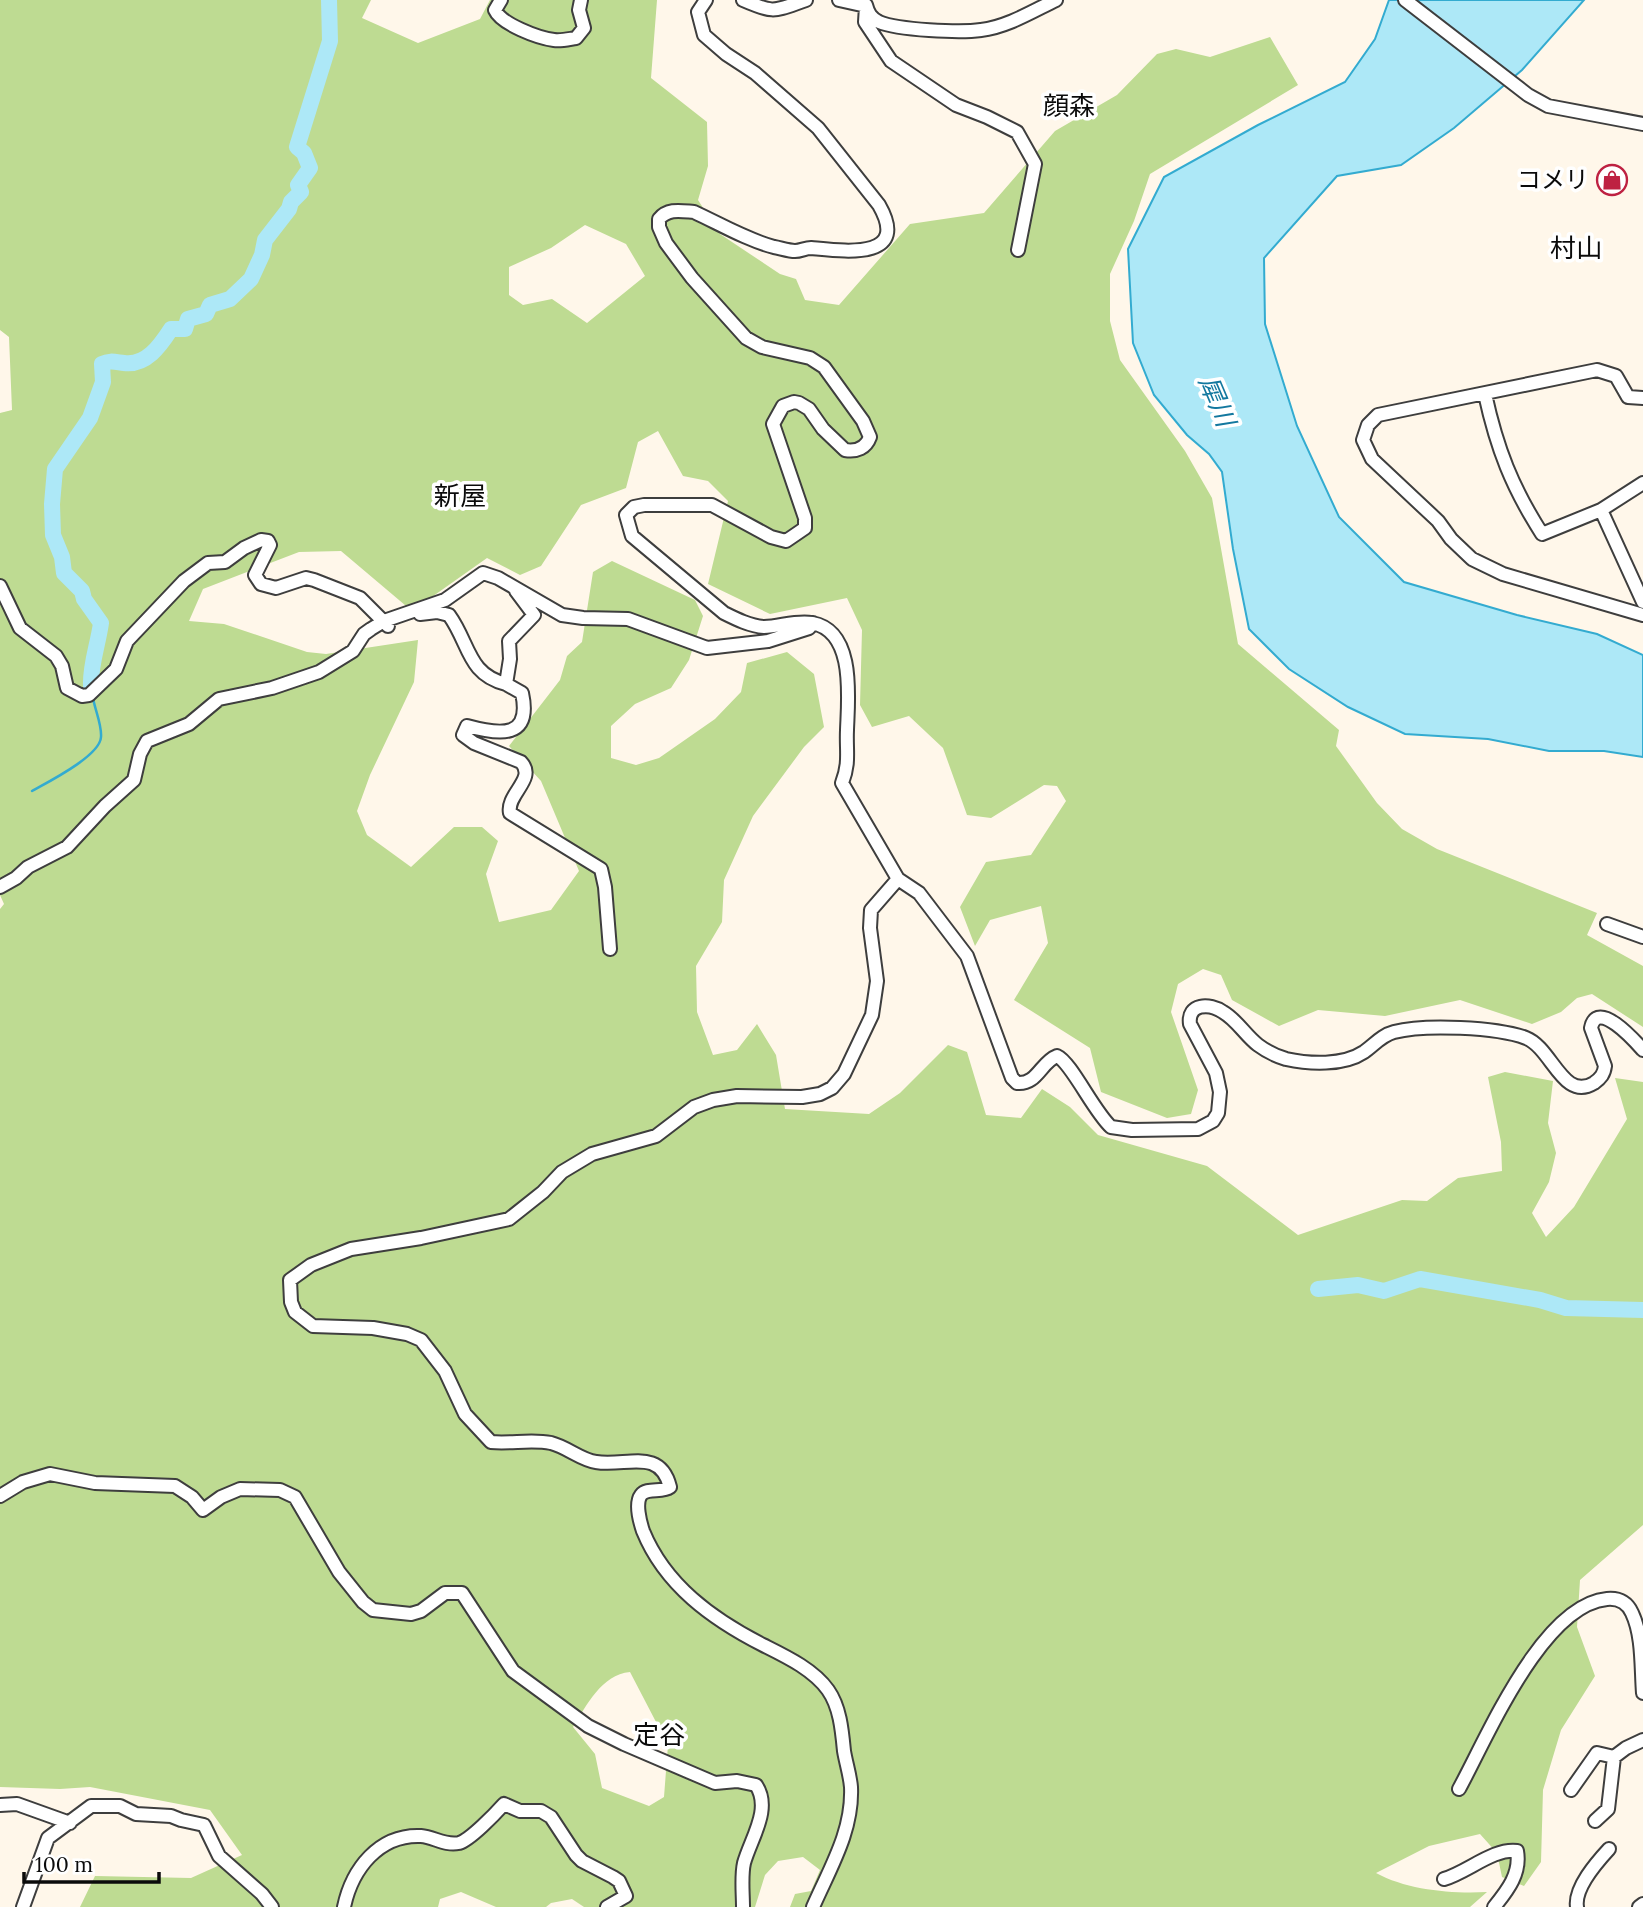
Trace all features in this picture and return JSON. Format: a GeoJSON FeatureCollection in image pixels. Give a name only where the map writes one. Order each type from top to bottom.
{"type":"FeatureCollection","features":[{"type":"Feature","properties":{"kind":"street"},"geometry":{"type":"LineString","coordinates":[[501,0],[495,10],[506,23],[556,41],[576,38],[584,28],[579,10],[580,0]]}},
{"type":"Feature","properties":{"kind":"street"},"geometry":{"type":"LineString","coordinates":[[705,0],[698,12],[704,35],[755,73],[818,128],[879,205],[888,230],[886,238],[869,249],[831,252],[808,248],[794,251],[771,246],[694,212],[681,211],[669,212],[659,219],[661,234],[692,278],[746,338],[762,347],[810,358],[824,367],[863,421],[870,437],[867,444],[860,449],[845,450],[823,429],[809,409],[793,402],[783,406],[773,424],[806,528],[786,541],[771,537],[712,505],[644,505],[630,511],[626,520],[632,536],[731,617],[763,627],[813,623],[822,626],[836,640],[847,668],[848,768],[842,783],[898,879],[919,893],[967,956],[1012,1079],[1017,1083],[1028,1082],[1053,1057],[1063,1058],[1104,1121],[1118,1130],[1198,1129],[1213,1121],[1218,1113],[1220,1092],[1216,1073],[1197,1039],[1189,1017],[1195,1008],[1202,1006],[1225,1012],[1256,1044],[1271,1053],[1285,1058],[1320,1062],[1354,1057],[1396,1031],[1450,1028],[1511,1034],[1528,1039],[1541,1047],[1570,1084],[1580,1087],[1596,1082],[1604,1071],[1605,1066],[1591,1028],[1599,1018],[1615,1023],[1643,1050]]}},
{"type":"Feature","properties":{"kind":"street"},"geometry":{"type":"LineString","coordinates":[[743,0],[767,10],[776,10],[806,0]]}},
{"type":"Feature","properties":{"kind":"street"},"geometry":{"type":"LineString","coordinates":[[839,0],[866,3]]}},
{"type":"Feature","properties":{"kind":"street"},"geometry":{"type":"LineString","coordinates":[[866,3],[870,16],[877,21],[890,25],[947,31],[982,30],[1015,19],[1056,0]]}},
{"type":"Feature","properties":{"kind":"street"},"geometry":{"type":"LineString","coordinates":[[1405,0],[1528,95],[1548,106],[1643,124]]}},
{"type":"Feature","properties":{"kind":"street"},"geometry":{"type":"LineString","coordinates":[[866,3],[864,22],[891,61],[956,105],[1017,132],[1035,164],[1018,250]]}},
{"type":"Feature","properties":{"kind":"street"},"geometry":{"type":"LineString","coordinates":[[1643,398],[1628,397],[1616,376],[1597,370],[1378,415],[1368,425],[1363,440],[1372,458],[1438,521],[1451,539],[1472,558],[1503,574],[1643,615]]}},
{"type":"Feature","properties":{"kind":"street"},"geometry":{"type":"LineString","coordinates":[[1485,394],[1496,441],[1509,476],[1542,534],[1601,510],[1643,483]]}},
{"type":"Feature","properties":{"kind":"street"},"geometry":{"type":"LineString","coordinates":[[1601,510],[1643,602]]}},
{"type":"Feature","properties":{"kind":"street"},"geometry":{"type":"LineString","coordinates":[[0,586],[20,628],[56,656],[62,666],[67,688],[82,696],[89,695],[116,669],[127,640],[184,581],[208,563],[225,562],[261,540],[268,541],[270,545],[255,575],[261,584],[276,588],[306,578],[314,580],[360,598],[388,627],[425,612],[449,615],[475,667],[491,680],[506,684],[522,693],[525,708],[520,724],[502,733],[467,726],[463,735],[474,743],[522,762],[526,767],[526,777],[510,799],[510,813],[601,869],[610,949]]}},
{"type":"Feature","properties":{"kind":"street"},"geometry":{"type":"LineString","coordinates":[[0,887],[28,867],[67,848],[104,806],[134,780],[147,741],[189,724],[219,699],[272,688],[319,672],[353,651],[364,634],[384,621],[444,600],[483,573],[562,615],[591,619],[628,619],[707,648],[768,641],[809,628],[813,623]]}},
{"type":"Feature","properties":{"kind":"street"},"geometry":{"type":"LineString","coordinates":[[506,684],[510,659],[509,641],[534,615],[514,588]]}},
{"type":"Feature","properties":{"kind":"street"},"geometry":{"type":"LineString","coordinates":[[813,1907],[850,1818],[851,1784],[846,1766],[842,1722],[828,1689],[794,1659],[761,1644],[690,1599],[653,1554],[641,1525],[638,1502],[640,1495],[646,1491],[667,1490],[670,1487],[665,1472],[658,1465],[646,1461],[594,1462],[554,1444],[543,1442],[491,1442],[465,1414],[445,1371],[421,1340],[407,1334],[373,1328],[313,1326],[295,1312],[289,1280],[311,1265],[351,1249],[492,1225],[509,1219],[543,1192],[562,1172],[592,1154],[656,1136],[694,1107],[713,1100],[737,1096],[802,1097],[820,1094],[832,1088],[844,1074],[872,1016],[877,981],[870,928],[871,910],[898,879]]}},
{"type":"Feature","properties":{"kind":"street"},"geometry":{"type":"LineString","coordinates":[[1607,924],[1643,937]]}},
{"type":"Feature","properties":{"kind":"street"},"geometry":{"type":"LineString","coordinates":[[0,1496],[23,1482],[50,1474],[95,1483],[175,1486],[192,1497],[204,1510],[221,1497],[240,1489],[280,1490],[295,1497],[339,1572],[363,1602],[373,1610],[411,1614],[421,1611],[445,1593],[462,1593],[513,1671],[588,1726],[715,1783],[737,1781],[755,1785],[762,1795],[763,1809],[744,1866],[743,1907]]}},
{"type":"Feature","properties":{"kind":"street"},"geometry":{"type":"LineString","coordinates":[[1460,1789],[1498,1709],[1543,1642],[1577,1611],[1599,1600],[1614,1598],[1626,1603],[1633,1615],[1641,1648],[1643,1693]]}},
{"type":"Feature","properties":{"kind":"street"},"geometry":{"type":"LineString","coordinates":[[1595,1821],[1608,1809],[1614,1757],[1643,1740]]}},
{"type":"Feature","properties":{"kind":"street"},"geometry":{"type":"LineString","coordinates":[[1571,1790],[1597,1753],[1614,1757]]}},
{"type":"Feature","properties":{"kind":"street"},"geometry":{"type":"LineString","coordinates":[[0,1805],[17,1804],[69,1823]]}},
{"type":"Feature","properties":{"kind":"street"},"geometry":{"type":"LineString","coordinates":[[344,1907],[356,1874],[373,1851],[407,1836],[425,1836],[449,1844],[461,1843],[504,1804],[520,1811],[541,1811],[551,1816],[576,1856],[619,1881],[626,1896],[607,1907]]}},
{"type":"Feature","properties":{"kind":"street"},"geometry":{"type":"LineString","coordinates":[[23,1907],[48,1839],[91,1806],[120,1806],[136,1814],[171,1815],[180,1820],[204,1825],[219,1856],[262,1894],[272,1907]]}},
{"type":"Feature","properties":{"kind":"street"},"geometry":{"type":"LineString","coordinates":[[1577,1907],[1576,1899],[1593,1866],[1609,1849]]}},
{"type":"Feature","properties":{"kind":"street"},"geometry":{"type":"LineString","coordinates":[[1444,1880],[1497,1853],[1517,1851],[1519,1863],[1516,1872],[1508,1891],[1494,1907]]}},
{"type":"Feature","properties":{"kind":"green space"},"geometry":{"type":"Polygon","coordinates":[[[0,0],[371,0],[362,18],[418,43],[480,19],[490,0],[657,0],[651,78],[707,122],[708,166],[698,200],[720,234],[780,274],[796,279],[805,300],[839,305],[910,224],[984,213],[1055,131],[1117,95],[1157,54],[1176,49],[1210,57],[1270,37],[1298,85],[1150,174],[1134,221],[1110,274],[1110,321],[1120,360],[1185,451],[1212,498],[1238,644],[1339,730],[1336,746],[1377,803],[1402,829],[1437,849],[1597,913],[1587,935],[1643,966],[1643,1027],[1592,994],[1577,998],[1561,1012],[1532,1024],[1460,1000],[1385,1016],[1318,1010],[1279,1026],[1232,1000],[1221,975],[1203,969],[1178,984],[1171,1012],[1198,1090],[1191,1114],[1167,1118],[1101,1092],[1090,1048],[1014,1000],[1048,943],[1041,906],[990,920],[975,946],[960,907],[986,862],[1031,855],[1066,801],[1057,786],[1044,785],[991,818],[967,815],[943,748],[909,716],[872,727],[860,705],[862,630],[847,598],[770,614],[708,584],[728,501],[708,481],[683,476],[658,431],[638,442],[626,488],[581,505],[541,566],[520,575],[487,558],[412,611],[341,551],[299,552],[203,589],[189,621],[224,624],[307,652],[326,654],[418,640],[414,682],[370,775],[357,811],[367,835],[411,867],[454,827],[482,827],[498,841],[486,874],[499,922],[551,910],[579,871],[541,781],[509,746],[560,680],[567,656],[582,642],[593,572],[612,561],[695,600],[703,616],[689,660],[671,688],[635,704],[611,726],[611,758],[636,765],[659,758],[715,719],[741,692],[747,663],[787,652],[814,674],[824,727],[804,747],[753,816],[724,880],[722,922],[696,966],[697,1012],[713,1055],[737,1050],[757,1024],[776,1055],[785,1109],[869,1114],[900,1093],[948,1045],[967,1052],[986,1115],[1021,1118],[1042,1089],[1070,1107],[1098,1135],[1207,1166],[1298,1235],[1402,1200],[1427,1201],[1458,1178],[1502,1171],[1501,1142],[1488,1077],[1505,1072],[1553,1081],[1548,1123],[1556,1153],[1549,1182],[1532,1213],[1546,1237],[1574,1207],[1627,1119],[1615,1078],[1643,1082],[1643,1525],[1580,1580],[1577,1627],[1595,1676],[1561,1730],[1543,1790],[1541,1862],[1524,1886],[1502,1877],[1497,1853],[1480,1834],[1429,1846],[1376,1873],[1388,1879],[1430,1890],[1487,1892],[1470,1907],[790,1907],[795,1894],[811,1891],[820,1870],[803,1857],[778,1861],[765,1875],[755,1907],[584,1907],[572,1899],[551,1903],[546,1907],[496,1907],[461,1892],[440,1899],[438,1907],[80,1907],[95,1876],[191,1878],[242,1855],[210,1810],[90,1787],[0,1787],[0,909],[4,904],[0,895],[0,413],[12,410],[9,337],[0,330],[0,0]],[[585,225],[551,248],[509,267],[509,295],[523,305],[552,299],[587,323],[645,276],[626,244],[585,225]],[[630,1672],[620,1674],[603,1685],[573,1727],[595,1754],[602,1788],[649,1806],[664,1797],[668,1745],[630,1672]]]}},
{"type":"Feature","properties":{"kind":"water","name":"犀川"},"geometry":{"type":"Polygon","coordinates":[[[1389,0],[1584,0],[1522,70],[1454,128],[1401,165],[1337,176],[1264,258],[1265,324],[1297,426],[1339,517],[1404,582],[1517,615],[1597,634],[1643,655],[1643,757],[1604,751],[1549,751],[1488,739],[1405,734],[1348,707],[1289,669],[1249,629],[1233,549],[1222,472],[1209,454],[1187,435],[1154,395],[1133,343],[1128,249],[1164,177],[1258,125],[1345,82],[1375,39],[1389,0]]]}},
{"type":"Feature","properties":{"kind":"waterway"},"geometry":{"type":"LineString","coordinates":[[91,686],[101,623],[84,599],[82,591],[64,573],[62,557],[53,535],[55,469],[90,418],[103,382],[102,364],[132,363],[146,358],[171,329],[185,329],[188,319],[206,314],[210,305],[230,299],[251,279],[262,255],[265,240],[301,192],[298,185],[310,168],[304,153],[297,147],[330,41],[329,0]]}},
{"type":"Feature","properties":{"kind":"waterway"},"geometry":{"type":"LineString","coordinates":[[32,791],[72,768],[98,744],[101,732],[93,698]]}},
{"type":"Feature","properties":{"kind":"waterway"},"geometry":{"type":"LineString","coordinates":[[1318,1289],[1358,1285],[1384,1291],[1420,1279],[1540,1300],[1566,1308],[1643,1310]]}},
{"type":"Feature","properties":{"kind":"place","name":"コメリ"},"geometry":{"type":"Point","coordinates":[1612,180]}},
{"type":"Feature","properties":{"kind":"district","name":"顔森"},"geometry":{"type":"Point","coordinates":[1069,106]}},
{"type":"Feature","properties":{"kind":"district","name":"村山"},"geometry":{"type":"Point","coordinates":[1576,248]}},
{"type":"Feature","properties":{"kind":"district","name":"新屋"},"geometry":{"type":"Point","coordinates":[460,496]}},
{"type":"Feature","properties":{"kind":"district","name":"定谷"},"geometry":{"type":"Point","coordinates":[659,1735]}}]}
